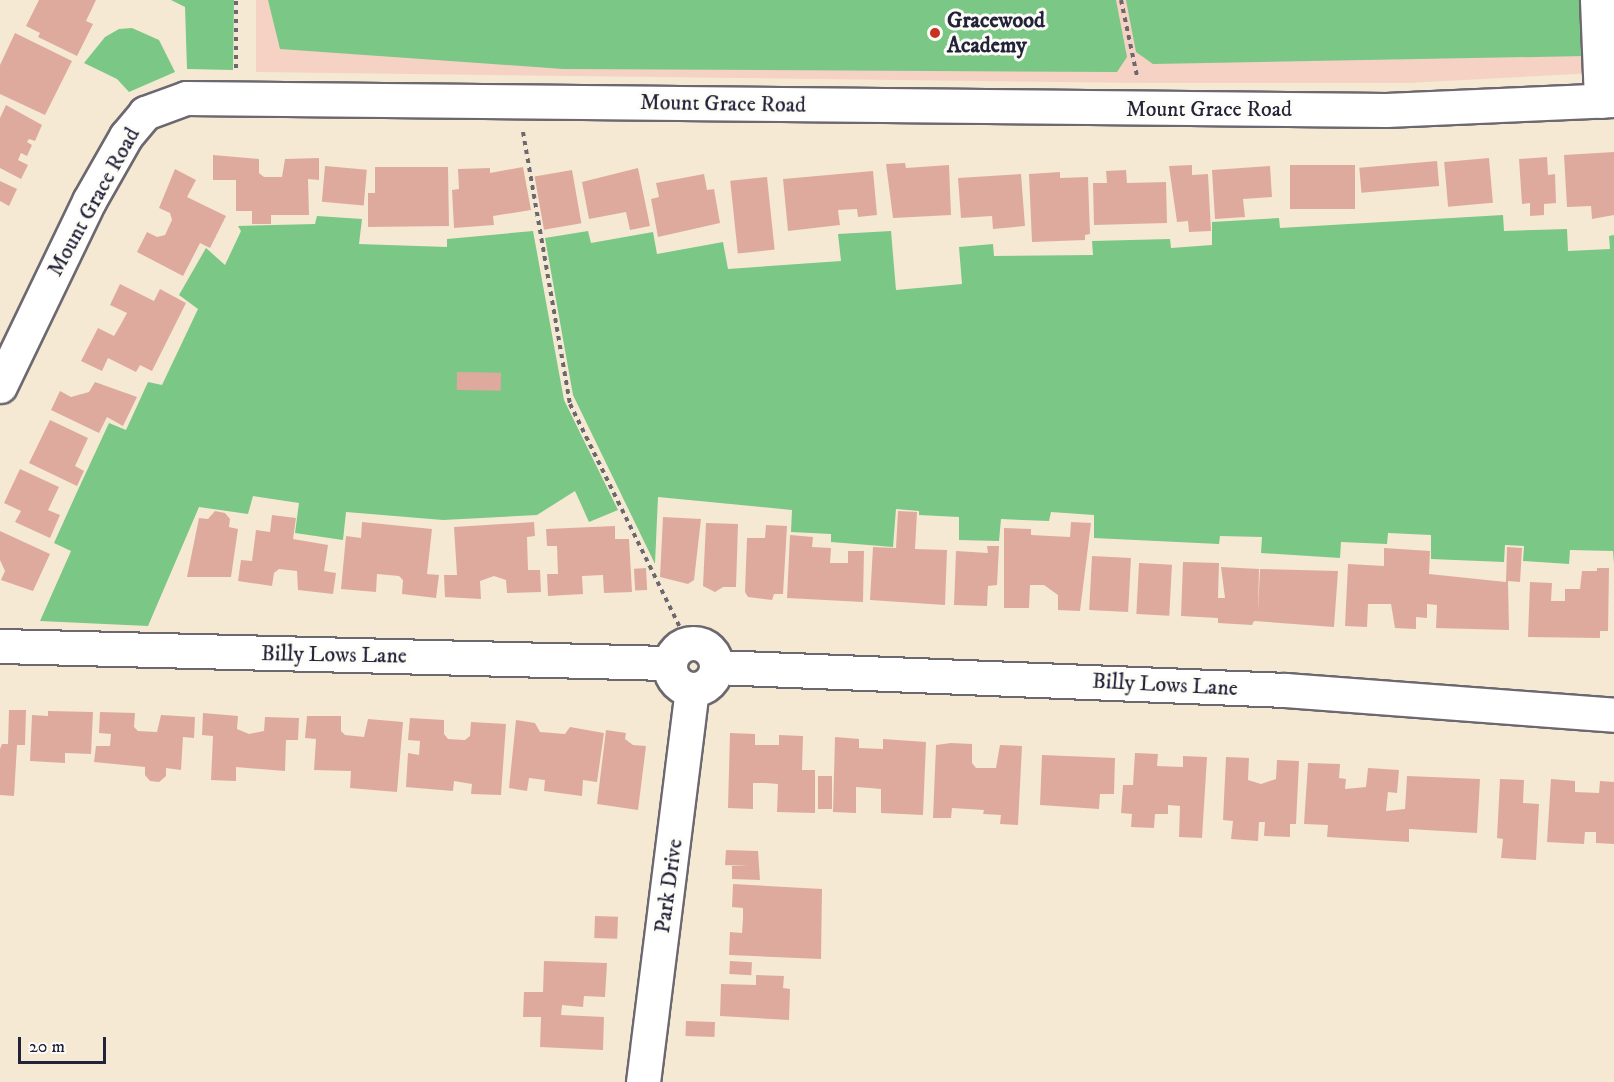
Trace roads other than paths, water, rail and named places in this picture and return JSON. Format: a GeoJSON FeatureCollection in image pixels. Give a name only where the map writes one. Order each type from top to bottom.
{"type":"FeatureCollection","features":[{"type":"Feature","properties":{"kind":"street"},"geometry":{"type":"LineString","coordinates":[[1597,0],[1608,101]]}},
{"type":"Feature","properties":{"kind":"street","name":"Mount Grace Road"},"geometry":{"type":"LineString","coordinates":[[0,386],[89,201],[138,120],[165,103],[235,97],[1386,110],[1608,101]]}},
{"type":"Feature","properties":{"kind":"street","name":"Billy Lows Lane"},"geometry":{"type":"LineString","coordinates":[[0,646],[678,653],[708,648],[716,667],[1285,690],[1614,715]]}},
{"type":"Feature","properties":{"kind":"street"},"geometry":{"type":"LineString","coordinates":[[678,653],[678,684],[693,689],[711,681],[716,667]]}},
{"type":"Feature","properties":{"kind":"street","name":"Park Drive"},"geometry":{"type":"LineString","coordinates":[[643,1082],[693,689]]}},
{"type":"Feature","properties":{"kind":"place","name":"Gracewood Academy"},"geometry":{"type":"Point","coordinates":[935,33]}}]}
